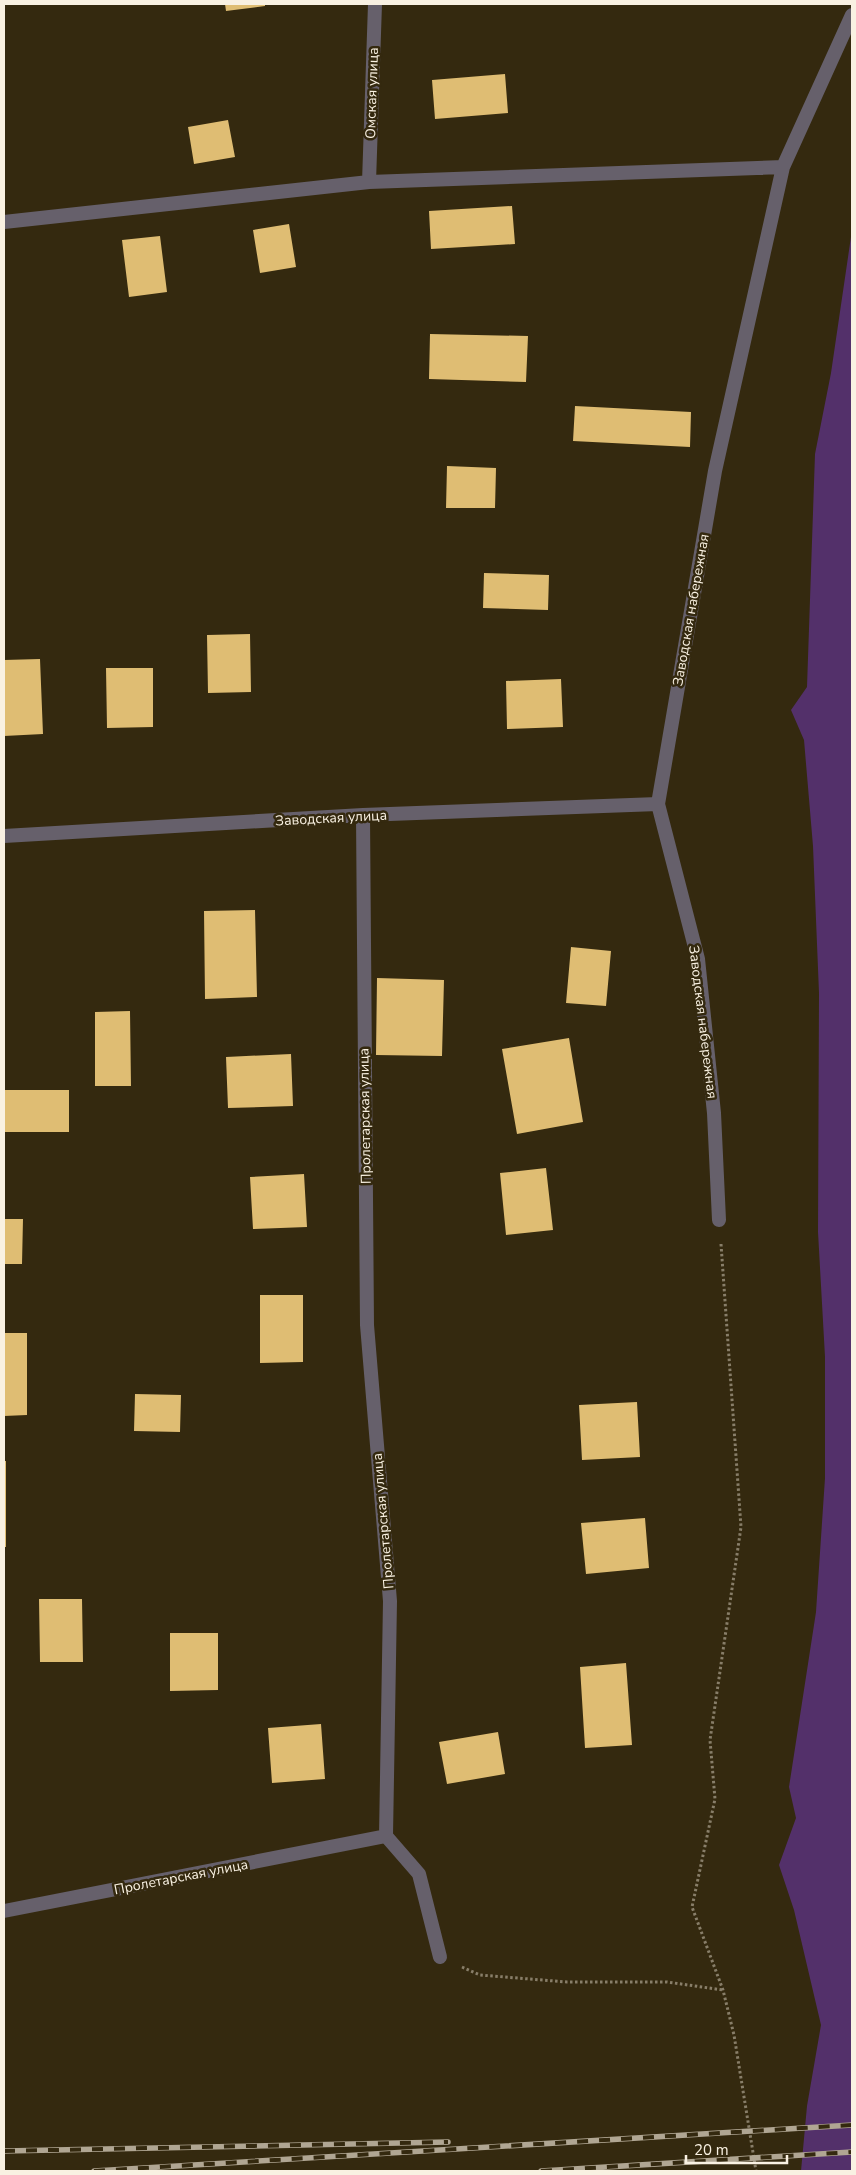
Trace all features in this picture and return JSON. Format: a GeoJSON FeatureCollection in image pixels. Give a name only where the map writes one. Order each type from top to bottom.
{"type":"FeatureCollection","features":[{"type":"Feature","properties":{"kind":"street","name":"Омская улица"},"geometry":{"type":"LineString","coordinates":[[369,182],[375,4]]}},
{"type":"Feature","properties":{"kind":"street","name":"Заводская набережная"},"geometry":{"type":"LineString","coordinates":[[719,1220],[714,1113],[698,959],[658,804],[715,471],[782,167],[852,15]]}},
{"type":"Feature","properties":{"kind":"street"},"geometry":{"type":"LineString","coordinates":[[4,222],[369,182],[782,167]]}},
{"type":"Feature","properties":{"kind":"street","name":"Заводская улица"},"geometry":{"type":"LineString","coordinates":[[4,836],[362,815],[658,804]]}},
{"type":"Feature","properties":{"kind":"street","name":"Пролетарская улица"},"geometry":{"type":"LineString","coordinates":[[4,1911],[386,1836],[390,1601],[367,1324],[362,815]]}},
{"type":"Feature","properties":{"kind":"street"},"geometry":{"type":"LineString","coordinates":[[386,1836],[419,1874],[440,1957]]}},
{"type":"Feature","properties":{"kind":"path"},"geometry":{"type":"LineString","coordinates":[[719,1220],[741,1527],[710,1740],[715,1799],[692,1907],[724,1990],[734,2035],[756,2171]]}},
{"type":"Feature","properties":{"kind":"path"},"geometry":{"type":"LineString","coordinates":[[440,1957],[480,1975],[566,1982],[667,1982],[724,1990]]}},
{"type":"Feature","properties":{"kind":"shaded area"},"geometry":{"type":"Polygon","coordinates":[[[852,230],[852,2171],[801,2171],[807,2106],[821,2025],[794,1910],[779,1865],[796,1818],[789,1787],[816,1612],[825,1478],[825,1357],[818,1232],[819,993],[813,846],[804,740],[791,710],[807,687],[815,454],[831,373],[852,230]]]}},
{"type":"Feature","properties":{"kind":"building"},"geometry":{"type":"Polygon","coordinates":[[[225,4],[265,4],[265,6],[226,11],[225,4]]]}},
{"type":"Feature","properties":{"kind":"building"},"geometry":{"type":"Polygon","coordinates":[[[505,74],[508,113],[435,119],[432,80],[505,74]]]}},
{"type":"Feature","properties":{"kind":"building"},"geometry":{"type":"Polygon","coordinates":[[[228,120],[235,157],[194,164],[188,127],[228,120]]]}},
{"type":"Feature","properties":{"kind":"building"},"geometry":{"type":"Polygon","coordinates":[[[512,206],[515,244],[431,249],[429,211],[512,206]]]}},
{"type":"Feature","properties":{"kind":"building"},"geometry":{"type":"Polygon","coordinates":[[[289,224],[296,267],[260,273],[253,230],[289,224]]]}},
{"type":"Feature","properties":{"kind":"building"},"geometry":{"type":"Polygon","coordinates":[[[160,236],[167,292],[129,297],[122,240],[160,236]]]}},
{"type":"Feature","properties":{"kind":"building"},"geometry":{"type":"Polygon","coordinates":[[[430,334],[528,336],[526,382],[429,379],[430,334]]]}},
{"type":"Feature","properties":{"kind":"building"},"geometry":{"type":"Polygon","coordinates":[[[575,406],[691,412],[690,447],[573,441],[575,406]]]}},
{"type":"Feature","properties":{"kind":"building"},"geometry":{"type":"Polygon","coordinates":[[[447,466],[496,468],[495,508],[446,508],[447,466]]]}},
{"type":"Feature","properties":{"kind":"building"},"geometry":{"type":"Polygon","coordinates":[[[484,573],[549,575],[548,610],[483,608],[484,573]]]}},
{"type":"Feature","properties":{"kind":"building"},"geometry":{"type":"Polygon","coordinates":[[[250,634],[251,692],[208,693],[207,635],[250,634]]]}},
{"type":"Feature","properties":{"kind":"building"},"geometry":{"type":"Polygon","coordinates":[[[40,659],[43,734],[4,736],[4,660],[40,659]]]}},
{"type":"Feature","properties":{"kind":"building"},"geometry":{"type":"Polygon","coordinates":[[[106,668],[153,668],[153,727],[107,728],[106,668]]]}},
{"type":"Feature","properties":{"kind":"building"},"geometry":{"type":"Polygon","coordinates":[[[561,679],[563,727],[507,729],[506,681],[561,679]]]}},
{"type":"Feature","properties":{"kind":"building"},"geometry":{"type":"Polygon","coordinates":[[[255,910],[257,997],[205,999],[204,911],[255,910]]]}},
{"type":"Feature","properties":{"kind":"building"},"geometry":{"type":"Polygon","coordinates":[[[571,947],[611,951],[606,1006],[566,1003],[571,947]]]}},
{"type":"Feature","properties":{"kind":"building"},"geometry":{"type":"Polygon","coordinates":[[[377,978],[444,980],[442,1056],[376,1055],[377,978]]]}},
{"type":"Feature","properties":{"kind":"building"},"geometry":{"type":"Polygon","coordinates":[[[130,1011],[131,1086],[95,1086],[95,1012],[130,1011]]]}},
{"type":"Feature","properties":{"kind":"building"},"geometry":{"type":"Polygon","coordinates":[[[569,1038],[583,1122],[517,1134],[502,1049],[569,1038]]]}},
{"type":"Feature","properties":{"kind":"building"},"geometry":{"type":"Polygon","coordinates":[[[291,1054],[293,1106],[228,1108],[226,1057],[291,1054]]]}},
{"type":"Feature","properties":{"kind":"building"},"geometry":{"type":"Polygon","coordinates":[[[4,1090],[69,1090],[69,1132],[4,1132],[4,1090]]]}},
{"type":"Feature","properties":{"kind":"building"},"geometry":{"type":"Polygon","coordinates":[[[546,1168],[553,1230],[506,1235],[500,1173],[546,1168]]]}},
{"type":"Feature","properties":{"kind":"building"},"geometry":{"type":"Polygon","coordinates":[[[304,1174],[307,1227],[253,1229],[250,1177],[304,1174]]]}},
{"type":"Feature","properties":{"kind":"building"},"geometry":{"type":"Polygon","coordinates":[[[4,1219],[23,1219],[22,1264],[4,1264],[4,1219]]]}},
{"type":"Feature","properties":{"kind":"building"},"geometry":{"type":"Polygon","coordinates":[[[260,1295],[303,1295],[303,1362],[260,1363],[260,1295]]]}},
{"type":"Feature","properties":{"kind":"building"},"geometry":{"type":"Polygon","coordinates":[[[4,1333],[27,1333],[27,1415],[4,1416],[4,1333]]]}},
{"type":"Feature","properties":{"kind":"building"},"geometry":{"type":"Polygon","coordinates":[[[135,1394],[181,1395],[180,1432],[134,1431],[135,1394]]]}},
{"type":"Feature","properties":{"kind":"building"},"geometry":{"type":"Polygon","coordinates":[[[637,1402],[640,1457],[582,1460],[579,1405],[637,1402]]]}},
{"type":"Feature","properties":{"kind":"building"},"geometry":{"type":"Polygon","coordinates":[[[4,1461],[6,1461],[6,1547],[4,1547],[4,1461]]]}},
{"type":"Feature","properties":{"kind":"building"},"geometry":{"type":"Polygon","coordinates":[[[645,1518],[649,1568],[586,1574],[581,1523],[645,1518]]]}},
{"type":"Feature","properties":{"kind":"building"},"geometry":{"type":"Polygon","coordinates":[[[39,1599],[82,1599],[83,1662],[40,1662],[39,1599]]]}},
{"type":"Feature","properties":{"kind":"building"},"geometry":{"type":"Polygon","coordinates":[[[170,1633],[218,1633],[218,1690],[170,1691],[170,1633]]]}},
{"type":"Feature","properties":{"kind":"building"},"geometry":{"type":"Polygon","coordinates":[[[626,1663],[632,1745],[585,1748],[580,1667],[626,1663]]]}},
{"type":"Feature","properties":{"kind":"building"},"geometry":{"type":"Polygon","coordinates":[[[321,1724],[325,1779],[272,1783],[268,1728],[321,1724]]]}},
{"type":"Feature","properties":{"kind":"building"},"geometry":{"type":"Polygon","coordinates":[[[498,1732],[505,1774],[447,1784],[439,1742],[498,1732]]]}},
{"type":"Feature","properties":{"kind":"railway"},"geometry":{"type":"LineString","coordinates":[[94,2171],[852,2125]]}},
{"type":"Feature","properties":{"kind":"railway"},"geometry":{"type":"LineString","coordinates":[[4,2151],[448,2142]]}},
{"type":"Feature","properties":{"kind":"railway"},"geometry":{"type":"LineString","coordinates":[[541,2171],[852,2152]]}}]}
